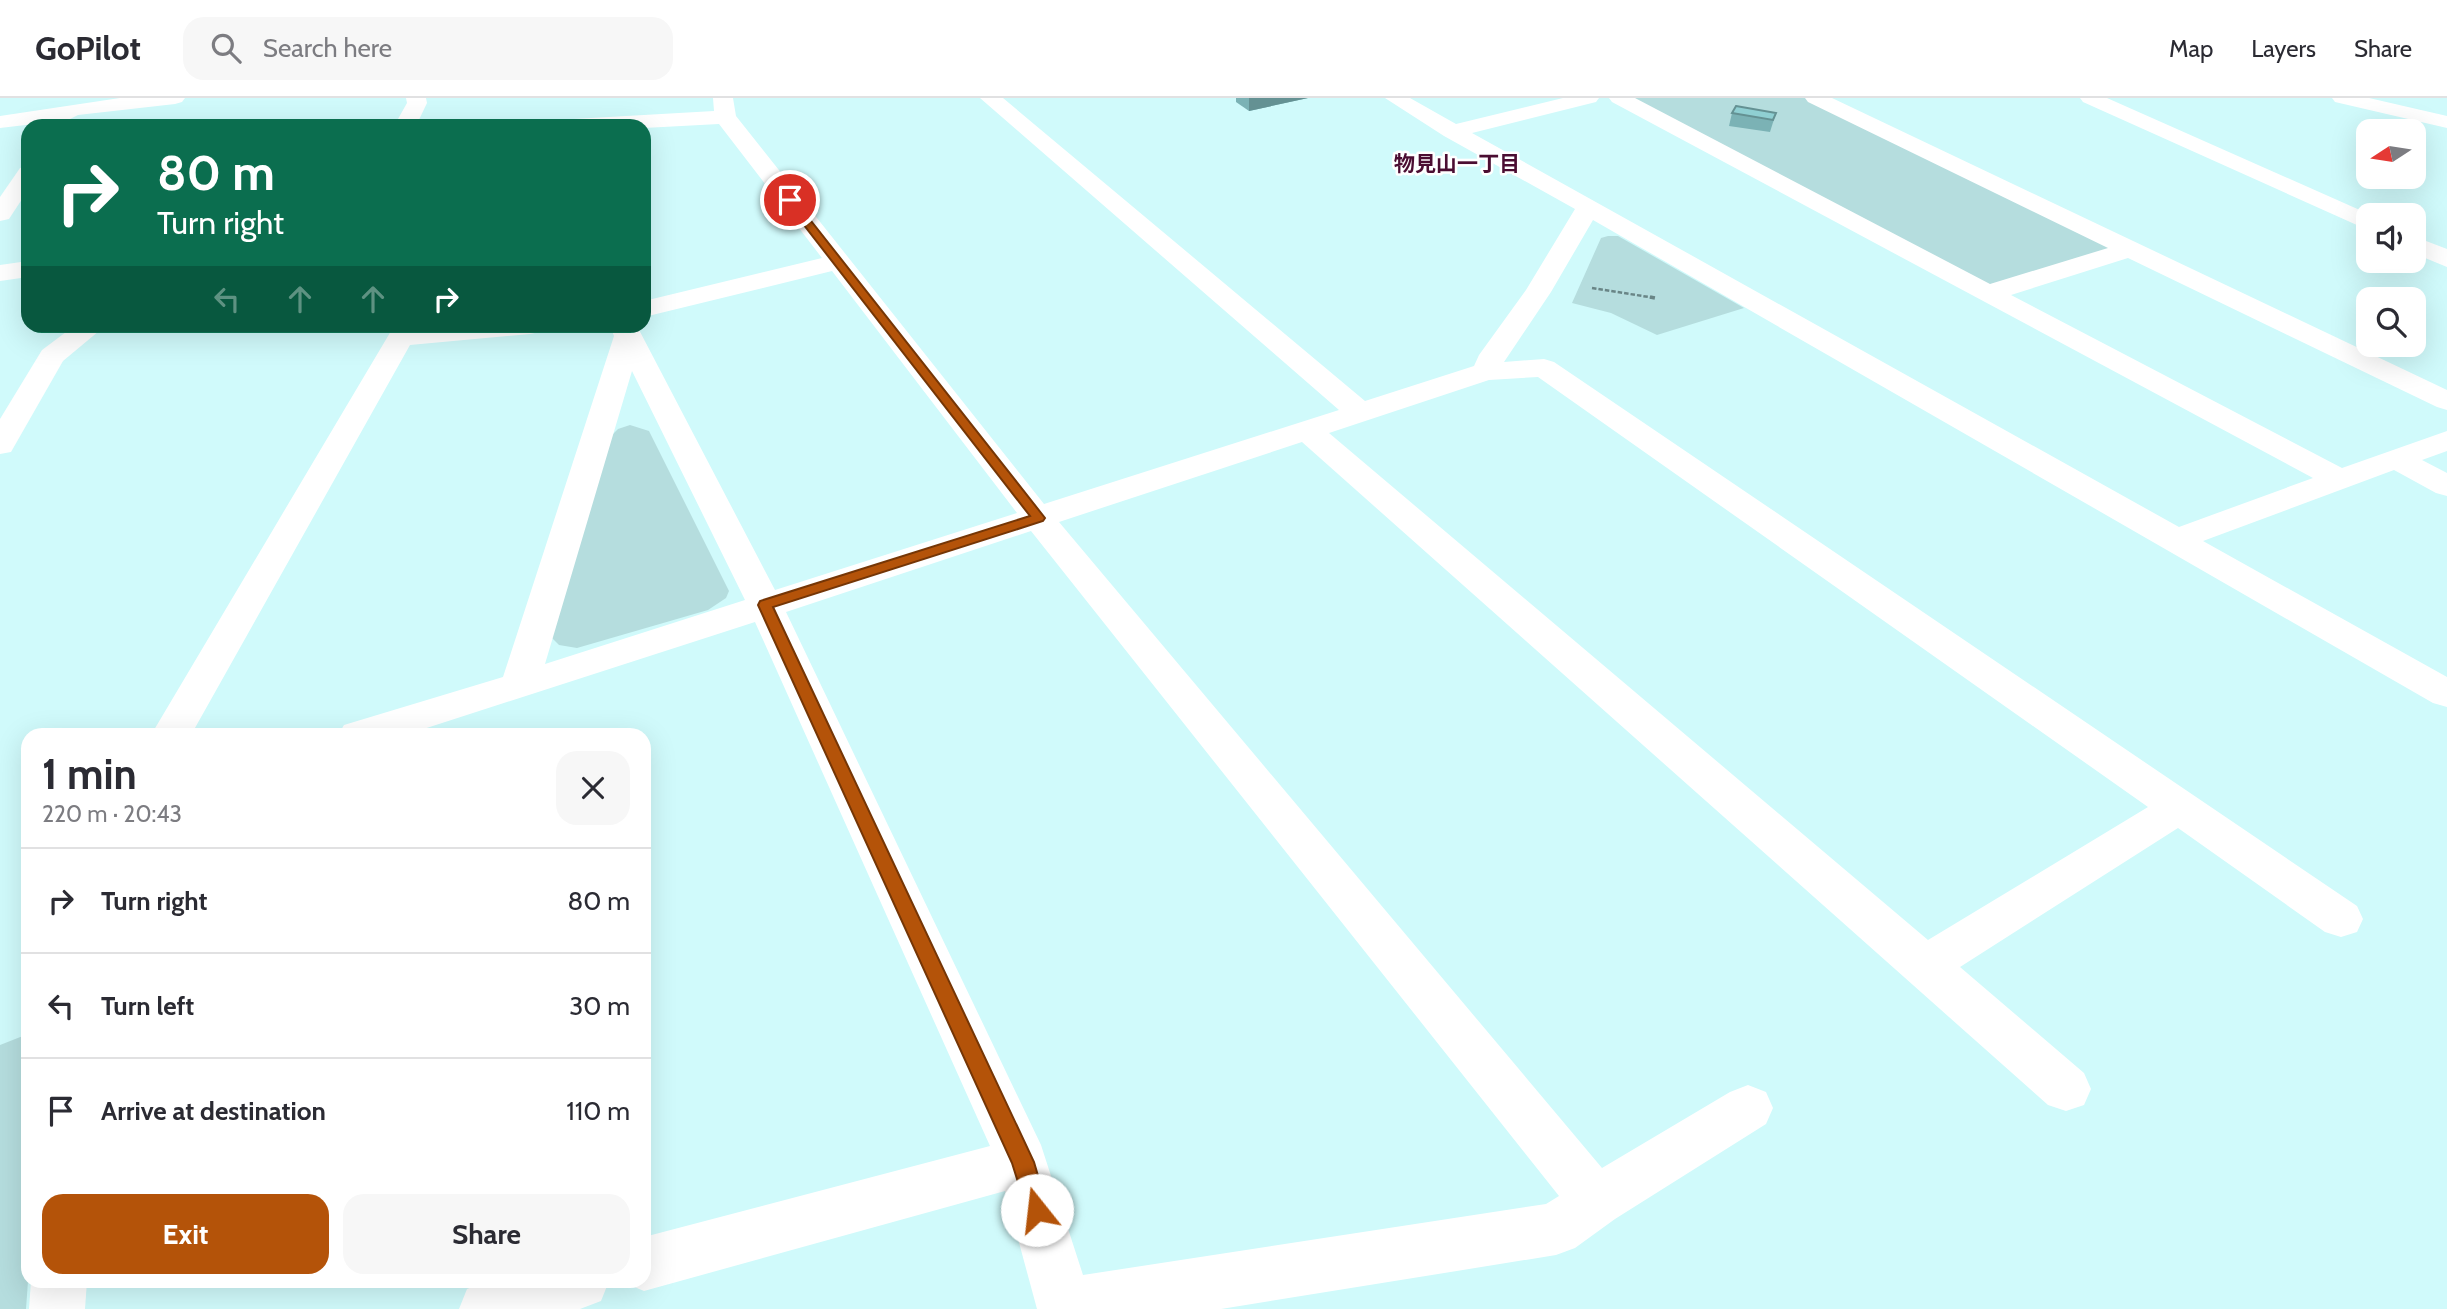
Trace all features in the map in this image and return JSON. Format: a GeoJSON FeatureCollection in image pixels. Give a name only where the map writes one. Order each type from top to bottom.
{"type":"FeatureCollection","features":[{"type":"Feature","properties":{"kind":"street"},"geometry":{"type":"LineString","coordinates":[[0,122],[175,98]]}},
{"type":"Feature","properties":{"kind":"street"},"geometry":{"type":"LineString","coordinates":[[409,119],[417,103],[416,98]]}},
{"type":"Feature","properties":{"kind":"street"},"geometry":{"type":"LineString","coordinates":[[990,98],[1360,412]]}},
{"type":"Feature","properties":{"kind":"street"},"geometry":{"type":"LineString","coordinates":[[1395,98],[2447,694]]}},
{"type":"Feature","properties":{"kind":"street"},"geometry":{"type":"LineString","coordinates":[[1452,131],[1589,98]]}},
{"type":"Feature","properties":{"kind":"street"},"geometry":{"type":"LineString","coordinates":[[1619,98],[2339,479]]}},
{"type":"Feature","properties":{"kind":"street"},"geometry":{"type":"LineString","coordinates":[[1815,98],[2447,401]]}},
{"type":"Feature","properties":{"kind":"street"},"geometry":{"type":"LineString","coordinates":[[2090,98],[2356,218]]}},
{"type":"Feature","properties":{"kind":"street"},"geometry":{"type":"LineString","coordinates":[[2342,98],[2447,122]]}},
{"type":"Feature","properties":{"kind":"street"},"geometry":{"type":"LineString","coordinates":[[618,119],[724,107],[839,262],[1038,518],[1596,1202]]}},
{"type":"Feature","properties":{"kind":"street"},"geometry":{"type":"LineString","coordinates":[[0,214],[18,186]]}},
{"type":"Feature","properties":{"kind":"street"},"geometry":{"type":"LineString","coordinates":[[1486,372],[1493,355],[1538,292],[1588,207]]}},
{"type":"Feature","properties":{"kind":"street"},"geometry":{"type":"LineString","coordinates":[[1989,293],[2130,249]]}},
{"type":"Feature","properties":{"kind":"street"},"geometry":{"type":"LineString","coordinates":[[2426,249],[2447,259]]}},
{"type":"Feature","properties":{"kind":"street"},"geometry":{"type":"LineString","coordinates":[[651,318],[839,262]]}},
{"type":"Feature","properties":{"kind":"street"},"geometry":{"type":"LineString","coordinates":[[0,273],[21,270]]}},
{"type":"Feature","properties":{"kind":"street"},"geometry":{"type":"LineString","coordinates":[[0,445],[51,356],[82,333]]}},
{"type":"Feature","properties":{"kind":"street"},"geometry":{"type":"LineString","coordinates":[[175,728],[402,333]]}},
{"type":"Feature","properties":{"kind":"street"},"geometry":{"type":"LineString","coordinates":[[520,684],[629,333]]}},
{"type":"Feature","properties":{"kind":"street"},"geometry":{"type":"LineString","coordinates":[[636,333],[1023,1162],[1064,1307],[1556,1229],[1748,1108]]}},
{"type":"Feature","properties":{"kind":"street"},"geometry":{"type":"LineString","coordinates":[[408,728],[457,721],[520,684],[1306,429],[1486,372],[1544,368],[2341,919]]}},
{"type":"Feature","properties":{"kind":"street"},"geometry":{"type":"LineString","coordinates":[[1306,429],[2066,1089]]}},
{"type":"Feature","properties":{"kind":"street"},"geometry":{"type":"LineString","coordinates":[[2175,540],[2447,440]]}},
{"type":"Feature","properties":{"kind":"street"},"geometry":{"type":"LineString","coordinates":[[2396,459],[2447,486]]}},
{"type":"Feature","properties":{"kind":"street"},"geometry":{"type":"LineString","coordinates":[[1925,965],[2180,807]]}},
{"type":"Feature","properties":{"kind":"street"},"geometry":{"type":"LineString","coordinates":[[651,1262],[1023,1162]]}},
{"type":"Feature","properties":{"kind":"street"},"geometry":{"type":"LineString","coordinates":[[57,1309],[58,1288]]}},
{"type":"Feature","properties":{"kind":"street"},"geometry":{"type":"LineString","coordinates":[[490,1308],[557,1288]]}},
{"type":"Feature","properties":{"kind":"path"},"geometry":{"type":"LineString","coordinates":[[1538,292],[1600,287],[1659,299]]}},
{"type":"Feature","properties":{"kind":"shaded area"},"geometry":{"type":"Polygon","coordinates":[[[1619,98],[1815,98],[2130,249],[1989,293],[1619,98]]]}},
{"type":"Feature","properties":{"kind":"shaded area"},"geometry":{"type":"Polygon","coordinates":[[[1618,236],[1744,308],[1657,335],[1611,313],[1572,303],[1601,238],[1618,236]]]}},
{"type":"Feature","properties":{"kind":"shaded area"},"geometry":{"type":"Polygon","coordinates":[[[630,425],[649,431],[729,591],[726,598],[708,610],[577,648],[559,645],[550,636],[612,435],[618,429],[630,425]]]}},
{"type":"Feature","properties":{"kind":"shaded area"},"geometry":{"type":"Polygon","coordinates":[[[21,1037],[21,1288],[28,1288],[26,1309],[0,1309],[0,1045],[21,1037]]]}},
{"type":"Feature","properties":{"kind":"building"},"geometry":{"type":"Polygon","coordinates":[[[1736,106],[1776,113],[1773,120],[1732,113],[1736,106]]]}},
{"type":"Feature","properties":{"kind":"district","name":"物見山一丁目"},"geometry":{"type":"Point","coordinates":[1457,164]}},
{"type":"Feature","properties":{"kind":"route"},"geometry":{"type":"LineString","coordinates":[[790,200],[1038,518],[765,605],[1023,1162],[1037,1210]]}}]}
